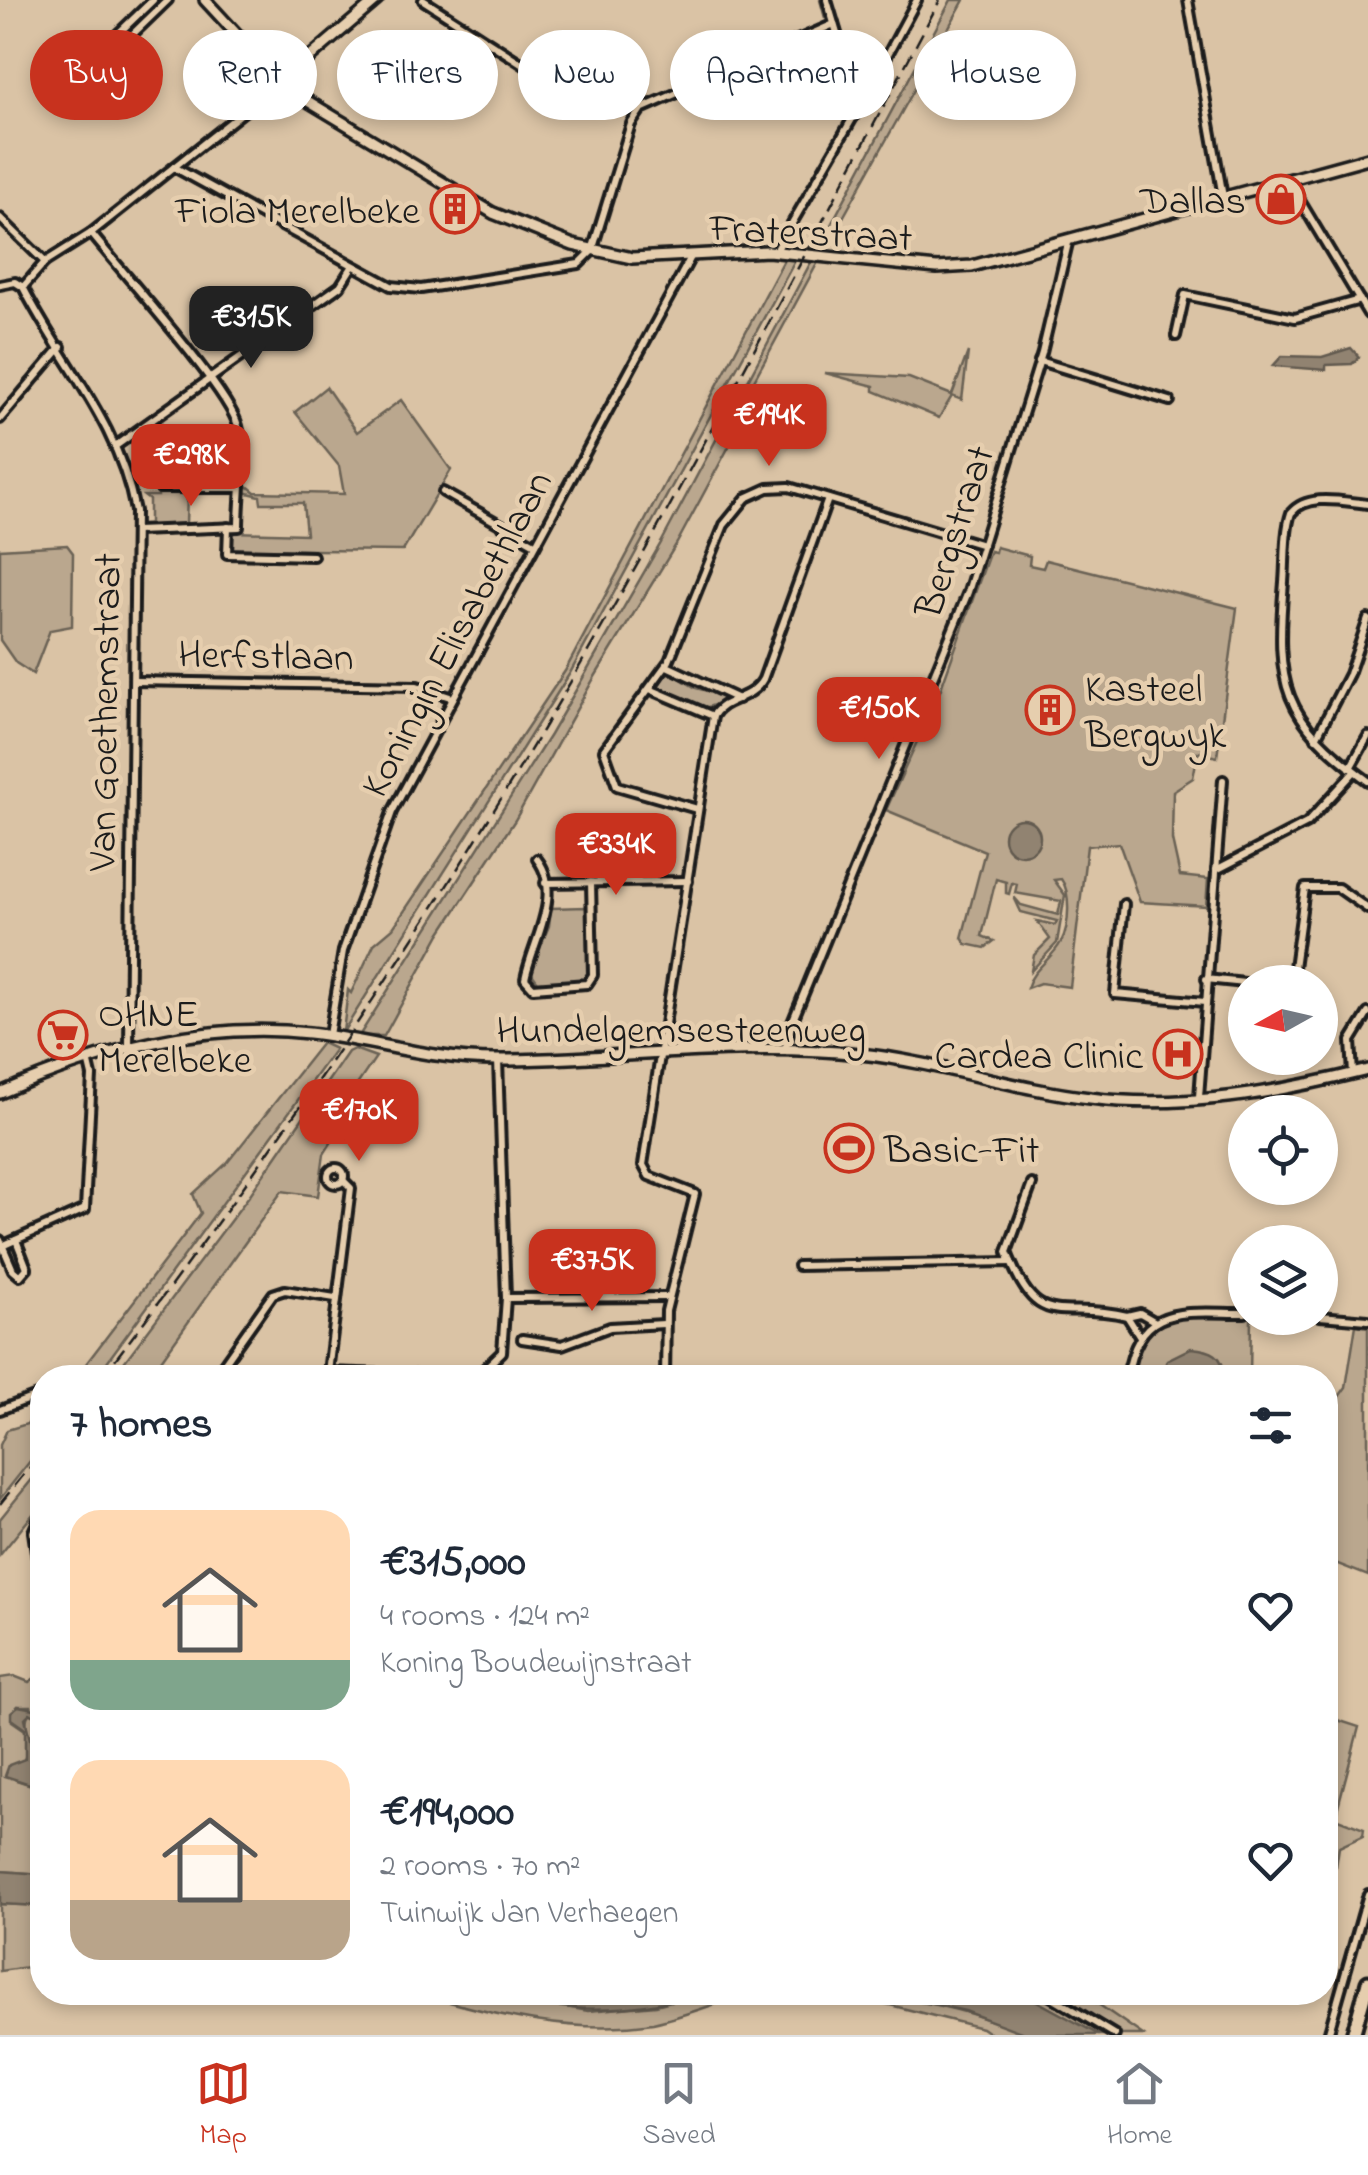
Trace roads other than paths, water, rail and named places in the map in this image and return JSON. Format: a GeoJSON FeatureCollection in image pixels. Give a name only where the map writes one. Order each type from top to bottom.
{"type":"FeatureCollection","features":[{"type":"Feature","properties":{"kind":"highway"},"geometry":{"type":"LineString","coordinates":[[1353,2035],[1368,1982]]}},
{"type":"Feature","properties":{"kind":"main road","name":"Fraterstraat"},"geometry":{"type":"LineString","coordinates":[[206,0],[233,30]]}},
{"type":"Feature","properties":{"kind":"main road"},"geometry":{"type":"LineString","coordinates":[[317,51],[377,0]]}},
{"type":"Feature","properties":{"kind":"main road","name":"Fraterstraat"},"geometry":{"type":"LineString","coordinates":[[317,104],[493,214],[592,250],[632,258],[776,251],[955,267],[1368,158]]}},
{"type":"Feature","properties":{"kind":"main road","name":"Hundelgemsesteenweg"},"geometry":{"type":"LineString","coordinates":[[0,1092],[129,1046],[267,1031],[328,1036],[399,1052],[498,1060],[785,1051],[897,1058],[1093,1099],[1199,1098],[1274,1090],[1368,1070]]}},
{"type":"Feature","properties":{"kind":"street"},"geometry":{"type":"LineString","coordinates":[[125,30],[154,0]]}},
{"type":"Feature","properties":{"kind":"street"},"geometry":{"type":"LineString","coordinates":[[139,30],[168,0]]}},
{"type":"Feature","properties":{"kind":"street"},"geometry":{"type":"LineString","coordinates":[[423,0],[518,63]]}},
{"type":"Feature","properties":{"kind":"street"},"geometry":{"type":"LineString","coordinates":[[827,0],[836,30]]}},
{"type":"Feature","properties":{"kind":"street"},"geometry":{"type":"LineString","coordinates":[[894,43],[917,0]]}},
{"type":"Feature","properties":{"kind":"street"},"geometry":{"type":"LineString","coordinates":[[1188,0],[1223,197]]}},
{"type":"Feature","properties":{"kind":"street"},"geometry":{"type":"LineString","coordinates":[[174,167],[392,286],[421,289],[579,264],[592,250],[631,124],[640,110],[834,24]]}},
{"type":"Feature","properties":{"kind":"street"},"geometry":{"type":"LineString","coordinates":[[1,284],[15,282],[23,287],[45,262],[91,233],[233,120]]}},
{"type":"Feature","properties":{"kind":"street"},"geometry":{"type":"LineString","coordinates":[[776,251],[852,120]]}},
{"type":"Feature","properties":{"kind":"street"},"geometry":{"type":"LineString","coordinates":[[1288,180],[1368,314]]}},
{"type":"Feature","properties":{"kind":"street"},"geometry":{"type":"LineString","coordinates":[[0,218],[45,262]]}},
{"type":"Feature","properties":{"kind":"street"},"geometry":{"type":"LineString","coordinates":[[91,233],[208,379],[238,424],[239,527],[136,531]]}},
{"type":"Feature","properties":{"kind":"street","name":"Bergstraat"},"geometry":{"type":"LineString","coordinates":[[785,1051],[792,1025],[954,629],[1040,362],[1069,240]]}},
{"type":"Feature","properties":{"kind":"street"},"geometry":{"type":"LineString","coordinates":[[677,256],[679,276]]}},
{"type":"Feature","properties":{"kind":"street","name":"Koningin Elisabethlaan"},"geometry":{"type":"LineString","coordinates":[[328,1036],[349,929],[392,811],[692,256]]}},
{"type":"Feature","properties":{"kind":"street"},"geometry":{"type":"LineString","coordinates":[[116,445],[340,286],[352,267]]}},
{"type":"Feature","properties":{"kind":"street","name":"Van Goethemstraat"},"geometry":{"type":"LineString","coordinates":[[23,287],[116,445],[129,481],[136,531],[129,1046]]}},
{"type":"Feature","properties":{"kind":"street"},"geometry":{"type":"LineString","coordinates":[[1176,336],[1185,295],[1296,318],[1360,300]]}},
{"type":"Feature","properties":{"kind":"street"},"geometry":{"type":"LineString","coordinates":[[0,419],[61,347]]}},
{"type":"Feature","properties":{"kind":"street"},"geometry":{"type":"LineString","coordinates":[[1040,362],[1170,402]]}},
{"type":"Feature","properties":{"kind":"street"},"geometry":{"type":"LineString","coordinates":[[160,488],[239,485]]}},
{"type":"Feature","properties":{"kind":"street"},"geometry":{"type":"LineString","coordinates":[[697,809],[622,789],[612,780],[604,750],[666,666],[736,506],[756,492],[775,487],[796,488],[983,545]]}},
{"type":"Feature","properties":{"kind":"street"},"geometry":{"type":"LineString","coordinates":[[443,492],[536,544]]}},
{"type":"Feature","properties":{"kind":"street"},"geometry":{"type":"LineString","coordinates":[[652,690],[714,713],[753,694],[763,679],[828,498]]}},
{"type":"Feature","properties":{"kind":"street"},"geometry":{"type":"LineString","coordinates":[[1368,504],[1312,500],[1298,504],[1289,519],[1279,659],[1290,699],[1316,738],[1368,782]]}},
{"type":"Feature","properties":{"kind":"street"},"geometry":{"type":"LineString","coordinates":[[228,527],[227,554],[313,556]]}},
{"type":"Feature","properties":{"kind":"street"},"geometry":{"type":"LineString","coordinates":[[1316,738],[1349,674],[1367,632],[1368,619]]}},
{"type":"Feature","properties":{"kind":"street"},"geometry":{"type":"LineString","coordinates":[[666,666],[739,699]]}},
{"type":"Feature","properties":{"kind":"street","name":"Herfstlaan"},"geometry":{"type":"LineString","coordinates":[[134,682],[416,686],[454,698]]}},
{"type":"Feature","properties":{"kind":"street"},"geometry":{"type":"LineString","coordinates":[[665,1365],[664,1324],[669,1297],[695,1202],[690,1189],[649,1176],[643,1165],[714,713]]}},
{"type":"Feature","properties":{"kind":"street"},"geometry":{"type":"LineString","coordinates":[[1215,870],[1307,823],[1352,770],[1368,736]]}},
{"type":"Feature","properties":{"kind":"street"},"geometry":{"type":"LineString","coordinates":[[1199,1098],[1222,780]]}},
{"type":"Feature","properties":{"kind":"street"},"geometry":{"type":"LineString","coordinates":[[537,859],[545,870],[546,918],[526,979],[533,988],[578,987],[587,984],[593,975],[591,882]]}},
{"type":"Feature","properties":{"kind":"street"},"geometry":{"type":"LineString","coordinates":[[545,883],[688,881]]}},
{"type":"Feature","properties":{"kind":"street"},"geometry":{"type":"LineString","coordinates":[[1294,965],[1305,888],[1338,888],[1368,909]]}},
{"type":"Feature","properties":{"kind":"street"},"geometry":{"type":"LineString","coordinates":[[1124,904],[1114,994],[1204,1002]]}},
{"type":"Feature","properties":{"kind":"street"},"geometry":{"type":"LineString","coordinates":[[1206,979],[1228,981]]}},
{"type":"Feature","properties":{"kind":"street"},"geometry":{"type":"LineString","coordinates":[[1353,1074],[1351,1040],[1368,1013]]}},
{"type":"Feature","properties":{"kind":"street"},"geometry":{"type":"LineString","coordinates":[[16,1240],[27,1268],[22,1276],[15,1274],[1,1243],[76,1215],[86,1205],[92,1076],[88,1058]]}},
{"type":"Feature","properties":{"kind":"street"},"geometry":{"type":"LineString","coordinates":[[488,1365],[502,1352],[506,1298],[498,1060]]}},
{"type":"Feature","properties":{"kind":"street"},"geometry":{"type":"LineString","coordinates":[[327,1365],[350,1188],[342,1180]]}},
{"type":"Feature","properties":{"kind":"street"},"geometry":{"type":"LineString","coordinates":[[1032,1184],[1007,1245],[1011,1262],[1039,1308],[1127,1316],[1140,1313],[1154,1321]]}},
{"type":"Feature","properties":{"kind":"street"},"geometry":{"type":"LineString","coordinates":[[798,1266],[1011,1262]]}},
{"type":"Feature","properties":{"kind":"street"},"geometry":{"type":"LineString","coordinates":[[223,1365],[274,1294],[285,1290],[336,1298]]}},
{"type":"Feature","properties":{"kind":"street"},"geometry":{"type":"LineString","coordinates":[[506,1298],[669,1297]]}},
{"type":"Feature","properties":{"kind":"street"},"geometry":{"type":"LineString","coordinates":[[1131,1365],[1139,1334],[1154,1321],[1176,1314],[1228,1313]]}},
{"type":"Feature","properties":{"kind":"street"},"geometry":{"type":"LineString","coordinates":[[1127,1316],[1139,1334]]}},
{"type":"Feature","properties":{"kind":"street"},"geometry":{"type":"LineString","coordinates":[[1338,1318],[1368,1320]]}},
{"type":"Feature","properties":{"kind":"street"},"geometry":{"type":"LineString","coordinates":[[522,1339],[562,1345],[610,1327],[664,1324]]}},
{"type":"Feature","properties":{"kind":"street"},"geometry":{"type":"LineString","coordinates":[[0,1410],[30,1399]]}},
{"type":"Feature","properties":{"kind":"street"},"geometry":{"type":"LineString","coordinates":[[1338,2000],[1368,1894]]}},
{"type":"Feature","properties":{"kind":"street"},"geometry":{"type":"LineString","coordinates":[[1065,2005],[1115,2035]]}},
{"type":"Feature","properties":{"kind":"street"},"geometry":{"type":"LineString","coordinates":[[1328,2035],[1337,2005]]}},
{"type":"Feature","properties":{"kind":"waterway"},"geometry":{"type":"LineString","coordinates":[[820,0],[825,18]]}},
{"type":"Feature","properties":{"kind":"railway"},"geometry":{"type":"LineString","coordinates":[[111,1365],[330,1063],[489,818],[644,553],[940,0]]}},
{"type":"Feature","properties":{"kind":"railway"},"geometry":{"type":"LineString","coordinates":[[0,1504],[30,1467]]}},
{"type":"Feature","properties":{"kind":"place","name":"Dallas"},"geometry":{"type":"Point","coordinates":[1281,199]}},
{"type":"Feature","properties":{"kind":"place","name":"Fiola Merelbeke"},"geometry":{"type":"Point","coordinates":[455,209]}},
{"type":"Feature","properties":{"kind":"place","name":"Kasteel Bergwyk"},"geometry":{"type":"Point","coordinates":[1050,710]}},
{"type":"Feature","properties":{"kind":"place","name":"OHNE Merelbeke"},"geometry":{"type":"Point","coordinates":[63,1035]}},
{"type":"Feature","properties":{"kind":"place","name":"Cardea Clinic"},"geometry":{"type":"Point","coordinates":[1178,1054]}},
{"type":"Feature","properties":{"kind":"place","name":"Basic-Fit"},"geometry":{"type":"Point","coordinates":[849,1148]}}]}
